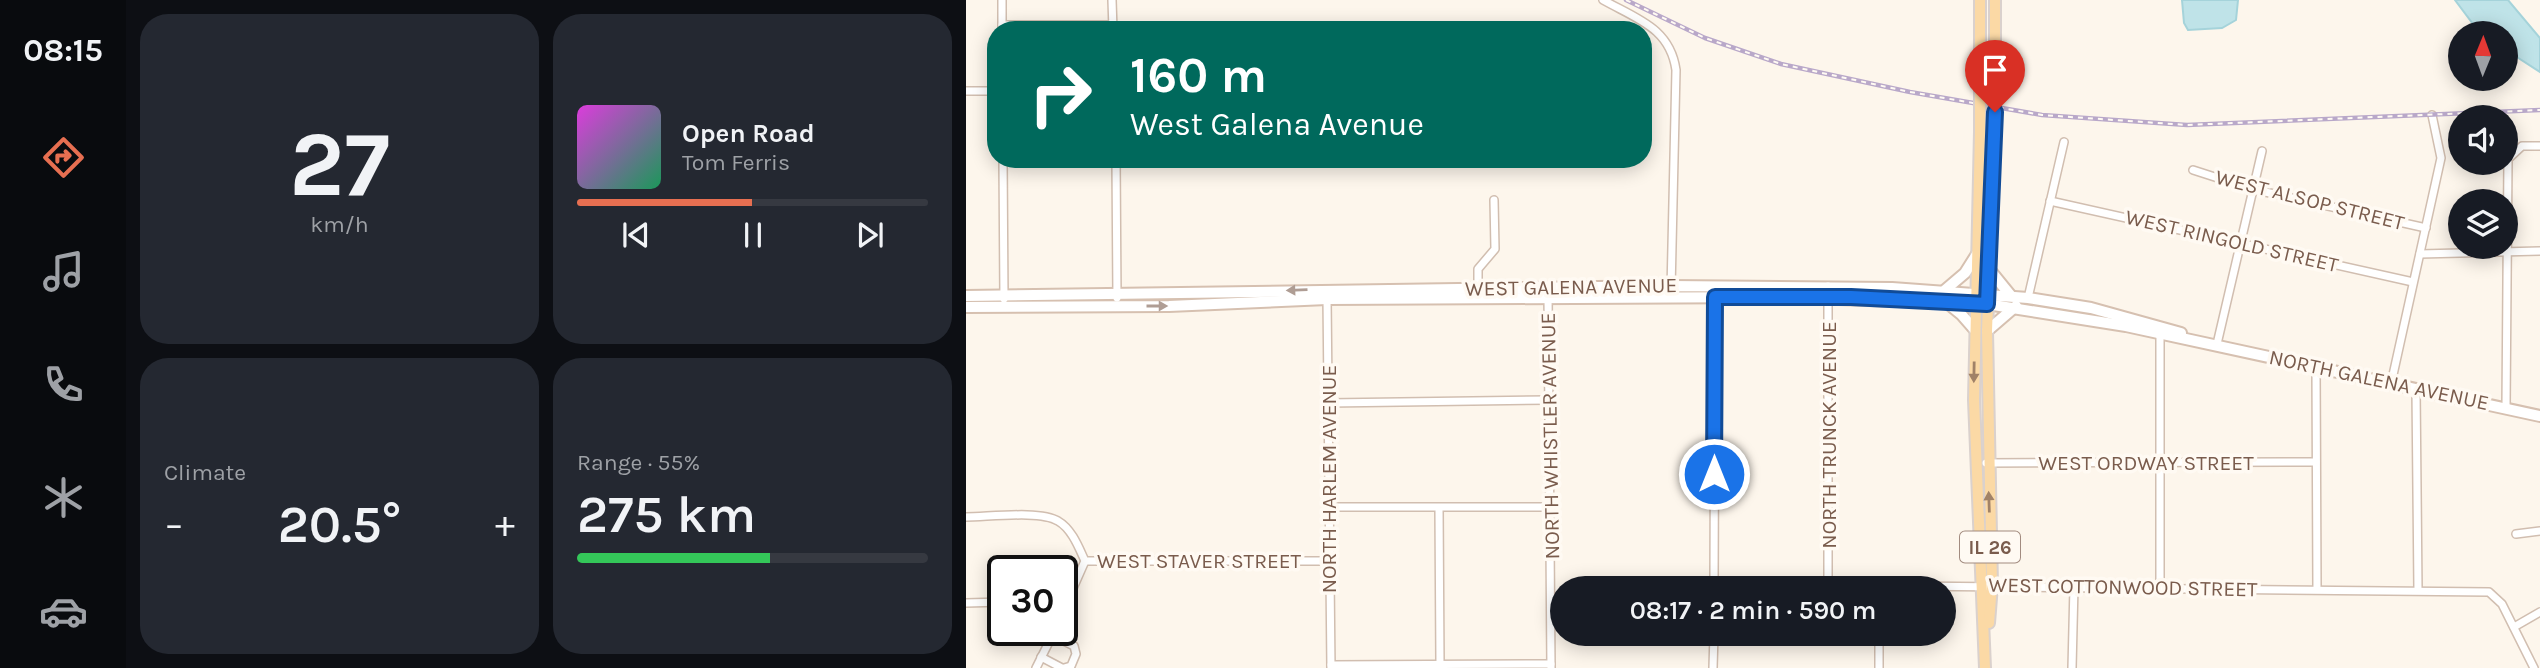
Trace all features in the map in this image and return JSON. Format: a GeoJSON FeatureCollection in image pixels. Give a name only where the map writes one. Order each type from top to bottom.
{"type":"FeatureCollection","features":[{"type":"Feature","properties":{"kind":"main road","name":"IL 26"},"geometry":{"type":"LineString","coordinates":[[1980,0],[1978,254],[1982,298],[1975,462],[1987,585]]}},
{"type":"Feature","properties":{"kind":"main road","name":"IL 26"},"geometry":{"type":"LineString","coordinates":[[1982,298],[1989,269],[1995,0]]}},
{"type":"Feature","properties":{"kind":"main road"},"geometry":{"type":"LineString","coordinates":[[1978,254],[1945,296],[1981,331],[2013,301],[1989,269]]}},
{"type":"Feature","properties":{"kind":"main road","name":"WEST GALENA AVENUE"},"geometry":{"type":"LineString","coordinates":[[966,307],[1004,302],[1117,301],[1478,288],[1548,293]]}},
{"type":"Feature","properties":{"kind":"main road","name":"WEST GALENA AVENUE"},"geometry":{"type":"LineString","coordinates":[[1327,294],[1829,291],[1945,296],[2013,301],[2087,318],[2160,330]]}},
{"type":"Feature","properties":{"kind":"main road","name":"WEST GALENA AVENUE"},"geometry":{"type":"LineString","coordinates":[[966,296],[1004,302]]}},
{"type":"Feature","properties":{"kind":"main road","name":"WEST GALENA AVENUE"},"geometry":{"type":"LineString","coordinates":[[2013,301],[2028,298],[2091,308],[2160,330],[2217,344]]}},
{"type":"Feature","properties":{"kind":"main road","name":"IL 26"},"geometry":{"type":"LineString","coordinates":[[1981,331],[1988,463],[1985,668]]}},
{"type":"Feature","properties":{"kind":"main road","name":"NORTH GALENA AVENUE"},"geometry":{"type":"LineString","coordinates":[[2217,344],[2540,416]]}},
{"type":"Feature","properties":{"kind":"street"},"geometry":{"type":"LineString","coordinates":[[1002,0],[1002,21]]}},
{"type":"Feature","properties":{"kind":"street"},"geometry":{"type":"LineString","coordinates":[[1112,0],[1113,21]]}},
{"type":"Feature","properties":{"kind":"street"},"geometry":{"type":"LineString","coordinates":[[1603,0],[1639,21]]}},
{"type":"Feature","properties":{"kind":"street"},"geometry":{"type":"LineString","coordinates":[[1652,28],[1671,45],[1676,70],[1671,291]]}},
{"type":"Feature","properties":{"kind":"street"},"geometry":{"type":"LineString","coordinates":[[966,91],[987,91]]}},
{"type":"Feature","properties":{"kind":"street"},"geometry":{"type":"LineString","coordinates":[[2391,384],[2441,158],[2431,115]]}},
{"type":"Feature","properties":{"kind":"street"},"geometry":{"type":"LineString","coordinates":[[2028,298],[2064,142]]}},
{"type":"Feature","properties":{"kind":"street"},"geometry":{"type":"LineString","coordinates":[[2518,150],[2522,146],[2540,146]]}},
{"type":"Feature","properties":{"kind":"street"},"geometry":{"type":"LineString","coordinates":[[2217,344],[2262,151]]}},
{"type":"Feature","properties":{"kind":"street"},"geometry":{"type":"LineString","coordinates":[[1003,168],[1004,302]]}},
{"type":"Feature","properties":{"kind":"street"},"geometry":{"type":"LineString","coordinates":[[1116,168],[1117,301]]}},
{"type":"Feature","properties":{"kind":"street","name":"WEST ALSOP STREET"},"geometry":{"type":"LineString","coordinates":[[2193,170],[2252,189],[2426,228]]}},
{"type":"Feature","properties":{"kind":"street"},"geometry":{"type":"LineString","coordinates":[[1478,288],[1478,269],[1495,249],[1494,200]]}},
{"type":"Feature","properties":{"kind":"street","name":"WEST RINGOLD STREET"},"geometry":{"type":"LineString","coordinates":[[2050,201],[2413,282]]}},
{"type":"Feature","properties":{"kind":"street"},"geometry":{"type":"LineString","coordinates":[[2518,251],[2540,251]]}},
{"type":"Feature","properties":{"kind":"street"},"geometry":{"type":"LineString","coordinates":[[2420,254],[2448,253]]}},
{"type":"Feature","properties":{"kind":"street"},"geometry":{"type":"LineString","coordinates":[[2506,259],[2506,407]]}},
{"type":"Feature","properties":{"kind":"street"},"geometry":{"type":"LineString","coordinates":[[1714,576],[1715,291]]}},
{"type":"Feature","properties":{"kind":"street","name":"NORTH TRUNCK AVENUE"},"geometry":{"type":"LineString","coordinates":[[1828,576],[1829,291]]}},
{"type":"Feature","properties":{"kind":"street","name":"NORTH WHISTLER AVENUE"},"geometry":{"type":"LineString","coordinates":[[1548,293],[1551,666]]}},
{"type":"Feature","properties":{"kind":"street","name":"NORTH HARLEM AVENUE"},"geometry":{"type":"LineString","coordinates":[[1327,294],[1331,666]]}},
{"type":"Feature","properties":{"kind":"street"},"geometry":{"type":"LineString","coordinates":[[2160,330],[2160,587]]}},
{"type":"Feature","properties":{"kind":"street"},"geometry":{"type":"LineString","coordinates":[[2316,368],[2317,589]]}},
{"type":"Feature","properties":{"kind":"street"},"geometry":{"type":"LineString","coordinates":[[2416,390],[2417,590]]}},
{"type":"Feature","properties":{"kind":"street"},"geometry":{"type":"LineString","coordinates":[[1329,403],[1550,400]]}},
{"type":"Feature","properties":{"kind":"street","name":"WEST ORDWAY STREET"},"geometry":{"type":"LineString","coordinates":[[1975,462],[2316,462]]}},
{"type":"Feature","properties":{"kind":"street"},"geometry":{"type":"LineString","coordinates":[[1329,507],[1551,507]]}},
{"type":"Feature","properties":{"kind":"street"},"geometry":{"type":"LineString","coordinates":[[1440,508],[1440,663]]}},
{"type":"Feature","properties":{"kind":"street","name":"WEST STAVER STREET"},"geometry":{"type":"LineString","coordinates":[[966,517],[1043,517],[1058,521],[1076,542],[1086,561],[1329,561]]}},
{"type":"Feature","properties":{"kind":"street"},"geometry":{"type":"LineString","coordinates":[[2516,534],[2540,531]]}},
{"type":"Feature","properties":{"kind":"street"},"geometry":{"type":"LineString","coordinates":[[1078,578],[1086,561]]}},
{"type":"Feature","properties":{"kind":"street","name":"WEST COTTONWOOD STREET"},"geometry":{"type":"LineString","coordinates":[[1956,585],[2417,590],[2494,594],[2514,627]]}},
{"type":"Feature","properties":{"kind":"street"},"geometry":{"type":"LineString","coordinates":[[2072,668],[2074,586]]}},
{"type":"Feature","properties":{"kind":"street"},"geometry":{"type":"LineString","coordinates":[[966,603],[987,603]]}},
{"type":"Feature","properties":{"kind":"street"},"geometry":{"type":"LineString","coordinates":[[2534,668],[2514,627],[2540,612]]}},
{"type":"Feature","properties":{"kind":"street"},"geometry":{"type":"LineString","coordinates":[[1036,668],[1046,646]]}},
{"type":"Feature","properties":{"kind":"street"},"geometry":{"type":"LineString","coordinates":[[1041,657],[1063,668],[1071,666],[1076,654],[1073,646]]}},
{"type":"Feature","properties":{"kind":"street"},"geometry":{"type":"LineString","coordinates":[[1713,668],[1714,646]]}},
{"type":"Feature","properties":{"kind":"street"},"geometry":{"type":"LineString","coordinates":[[1879,646],[1879,668]]}},
{"type":"Feature","properties":{"kind":"street"},"geometry":{"type":"LineString","coordinates":[[1331,666],[1440,663],[1551,666]]}},
{"type":"Feature","properties":{"kind":"water"},"geometry":{"type":"Polygon","coordinates":[[[2182,0],[2238,0],[2236,20],[2222,28],[2188,30],[2184,23],[2182,0]]]}},
{"type":"Feature","properties":{"kind":"water"},"geometry":{"type":"Polygon","coordinates":[[[2455,0],[2508,0],[2540,38],[2540,72],[2518,58],[2518,21],[2471,21],[2455,0]]]}},
{"type":"Feature","properties":{"kind":"railway"},"geometry":{"type":"LineString","coordinates":[[1626,0],[1705,38],[1781,64],[1910,92],[2042,115],[2187,125],[2540,110]]}},
{"type":"Feature","properties":{"kind":"route"},"geometry":{"type":"LineString","coordinates":[[1714,474],[1715,297],[1851,297],[1987,304],[1995,112]]}}]}
